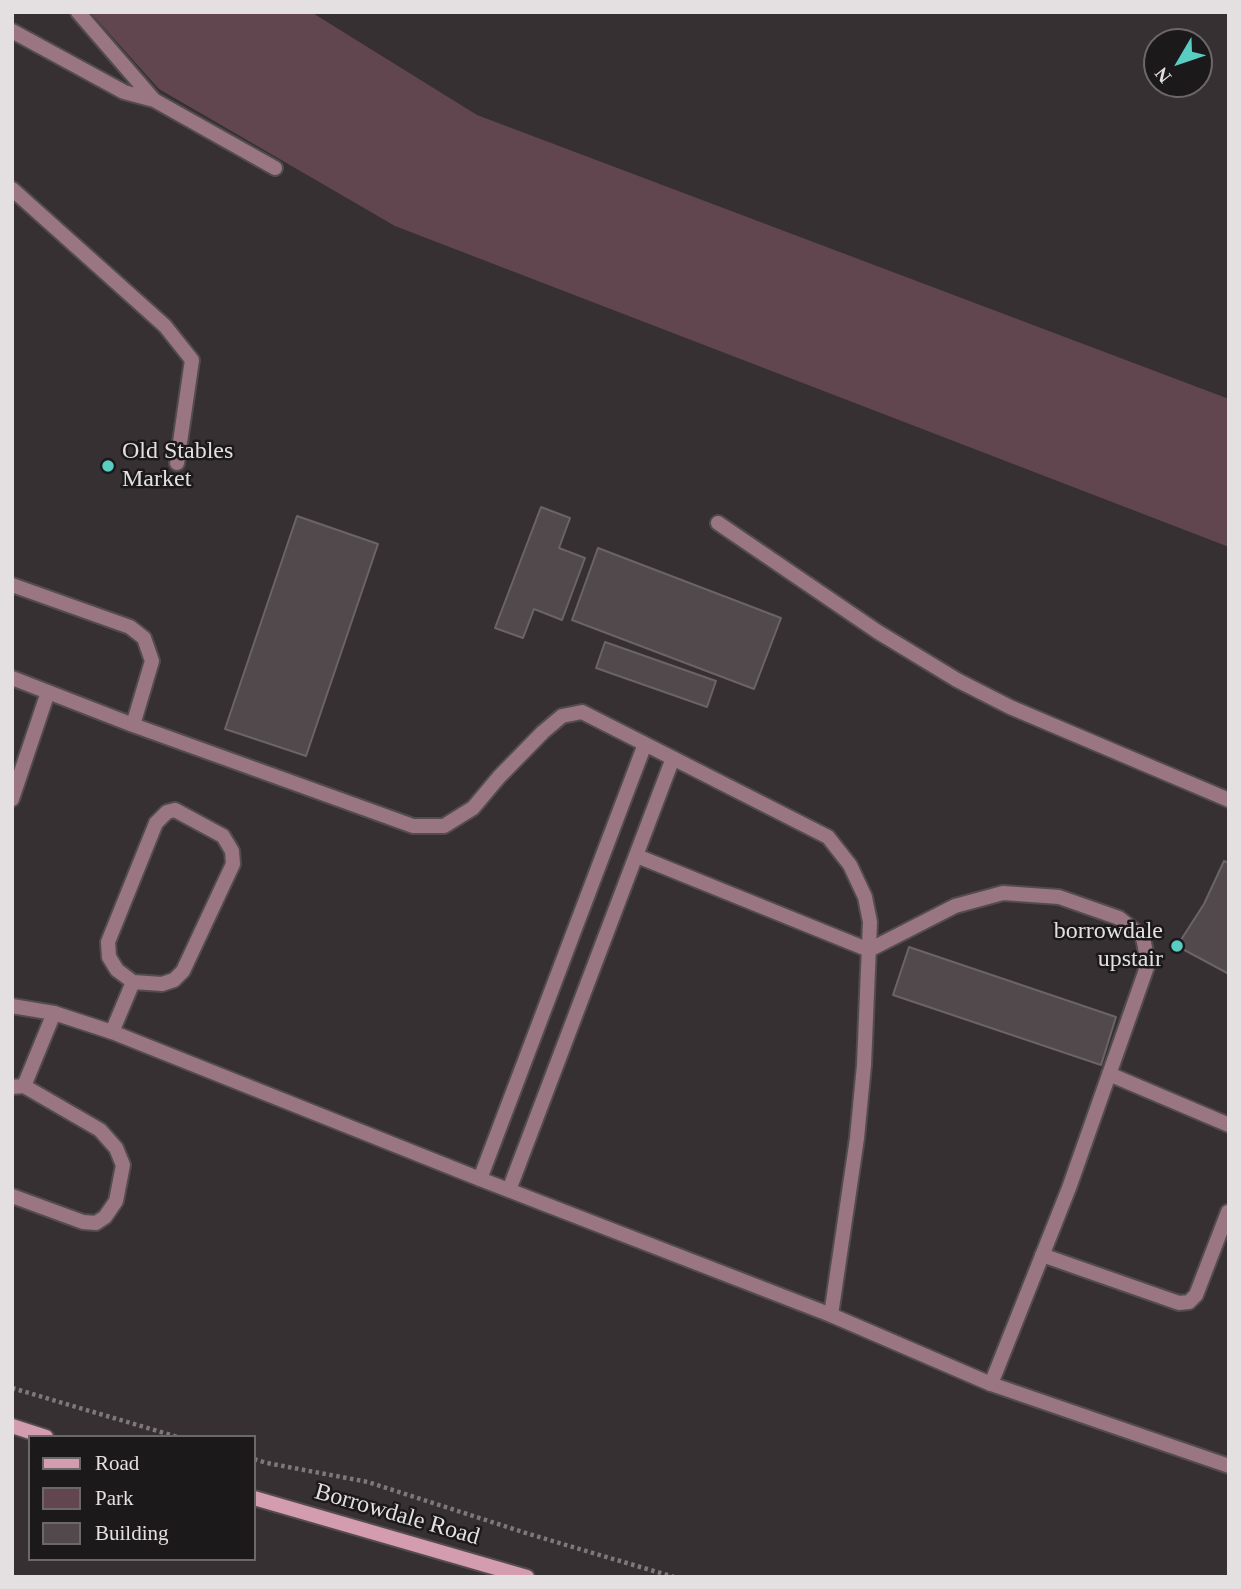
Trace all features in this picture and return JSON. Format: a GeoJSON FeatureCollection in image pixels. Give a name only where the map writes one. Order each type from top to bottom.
{"type":"FeatureCollection","features":[{"type":"Feature","properties":{"kind":"main road"},"geometry":{"type":"LineString","coordinates":[[12,1426],[40,1435]]}},
{"type":"Feature","properties":{"kind":"main road","name":"Borrowdale Road"},"geometry":{"type":"LineString","coordinates":[[256,1499],[527,1577]]}},
{"type":"Feature","properties":{"kind":"street"},"geometry":{"type":"LineString","coordinates":[[78,12],[154,100]]}},
{"type":"Feature","properties":{"kind":"street"},"geometry":{"type":"LineString","coordinates":[[12,30],[124,92],[154,100],[275,168]]}},
{"type":"Feature","properties":{"kind":"street"},"geometry":{"type":"LineString","coordinates":[[12,189],[165,326],[191,360],[177,463]]}},
{"type":"Feature","properties":{"kind":"street"},"geometry":{"type":"LineString","coordinates":[[718,523],[878,632],[957,680],[1010,707],[1229,800]]}},
{"type":"Feature","properties":{"kind":"street"},"geometry":{"type":"LineString","coordinates":[[12,585],[130,627],[144,638],[152,661],[133,725]]}},
{"type":"Feature","properties":{"kind":"street"},"geometry":{"type":"LineString","coordinates":[[12,678],[133,725],[413,826],[444,826],[473,808],[499,777],[562,716],[582,712],[828,836],[850,865],[865,897],[870,922],[864,1065],[857,1138],[831,1315]]}},
{"type":"Feature","properties":{"kind":"street"},"geometry":{"type":"LineString","coordinates":[[12,799],[48,692]]}},
{"type":"Feature","properties":{"kind":"street"},"geometry":{"type":"LineString","coordinates":[[480,1179],[645,744]]}},
{"type":"Feature","properties":{"kind":"street"},"geometry":{"type":"LineString","coordinates":[[509,1190],[673,758]]}},
{"type":"Feature","properties":{"kind":"street"},"geometry":{"type":"LineString","coordinates":[[175,810],[223,836],[232,851],[233,864],[183,971],[174,980],[162,984],[133,982],[117,970],[109,957],[108,942],[156,823],[167,812],[175,810]]}},
{"type":"Feature","properties":{"kind":"street"},"geometry":{"type":"LineString","coordinates":[[637,856],[869,950],[955,906],[1003,893],[1059,897],[1119,918],[1143,937],[1149,964],[1069,1188],[991,1384]]}},
{"type":"Feature","properties":{"kind":"street"},"geometry":{"type":"LineString","coordinates":[[111,1032],[133,982]]}},
{"type":"Feature","properties":{"kind":"street"},"geometry":{"type":"LineString","coordinates":[[12,1006],[54,1013],[111,1032],[831,1315],[991,1384],[1229,1466]]}},
{"type":"Feature","properties":{"kind":"street"},"geometry":{"type":"LineString","coordinates":[[12,1196],[83,1222],[96,1223],[106,1217],[116,1201],[123,1165],[116,1148],[100,1130],[18,1087],[54,1013]]}},
{"type":"Feature","properties":{"kind":"street"},"geometry":{"type":"LineString","coordinates":[[1110,1074],[1229,1125]]}},
{"type":"Feature","properties":{"kind":"street"},"geometry":{"type":"LineString","coordinates":[[1042,1255],[1179,1303],[1189,1302],[1196,1295],[1228,1212]]}},
{"type":"Feature","properties":{"kind":"path"},"geometry":{"type":"LineString","coordinates":[[12,1388],[171,1435]]}},
{"type":"Feature","properties":{"kind":"path"},"geometry":{"type":"LineString","coordinates":[[256,1460],[368,1482],[528,1534],[674,1577]]}},
{"type":"Feature","properties":{"kind":"green space"},"geometry":{"type":"Polygon","coordinates":[[[90,12],[311,12],[477,115],[1229,399],[1229,547],[395,226],[159,89],[90,12]]]}},
{"type":"Feature","properties":{"kind":"building"},"geometry":{"type":"Polygon","coordinates":[[[541,507],[570,518],[559,548],[585,558],[562,620],[534,609],[523,638],[495,628],[541,507]]]}},
{"type":"Feature","properties":{"kind":"building"},"geometry":{"type":"Polygon","coordinates":[[[297,516],[378,544],[306,756],[225,729],[297,516]]]}},
{"type":"Feature","properties":{"kind":"building"},"geometry":{"type":"Polygon","coordinates":[[[598,548],[781,618],[754,689],[572,620],[598,548]]]}},
{"type":"Feature","properties":{"kind":"building"},"geometry":{"type":"Polygon","coordinates":[[[605,642],[716,681],[707,707],[596,668],[605,642]]]}},
{"type":"Feature","properties":{"kind":"building"},"geometry":{"type":"Polygon","coordinates":[[[1224,861],[1229,863],[1229,974],[1177,946],[1204,904],[1224,861]]]}},
{"type":"Feature","properties":{"kind":"building"},"geometry":{"type":"Polygon","coordinates":[[[909,947],[1116,1017],[1101,1065],[893,995],[909,947]]]}},
{"type":"Feature","properties":{"kind":"place","name":"Old Stables Market"},"geometry":{"type":"Point","coordinates":[108,466]}},
{"type":"Feature","properties":{"kind":"place","name":"borrowdale upstair"},"geometry":{"type":"Point","coordinates":[1177,946]}}]}
